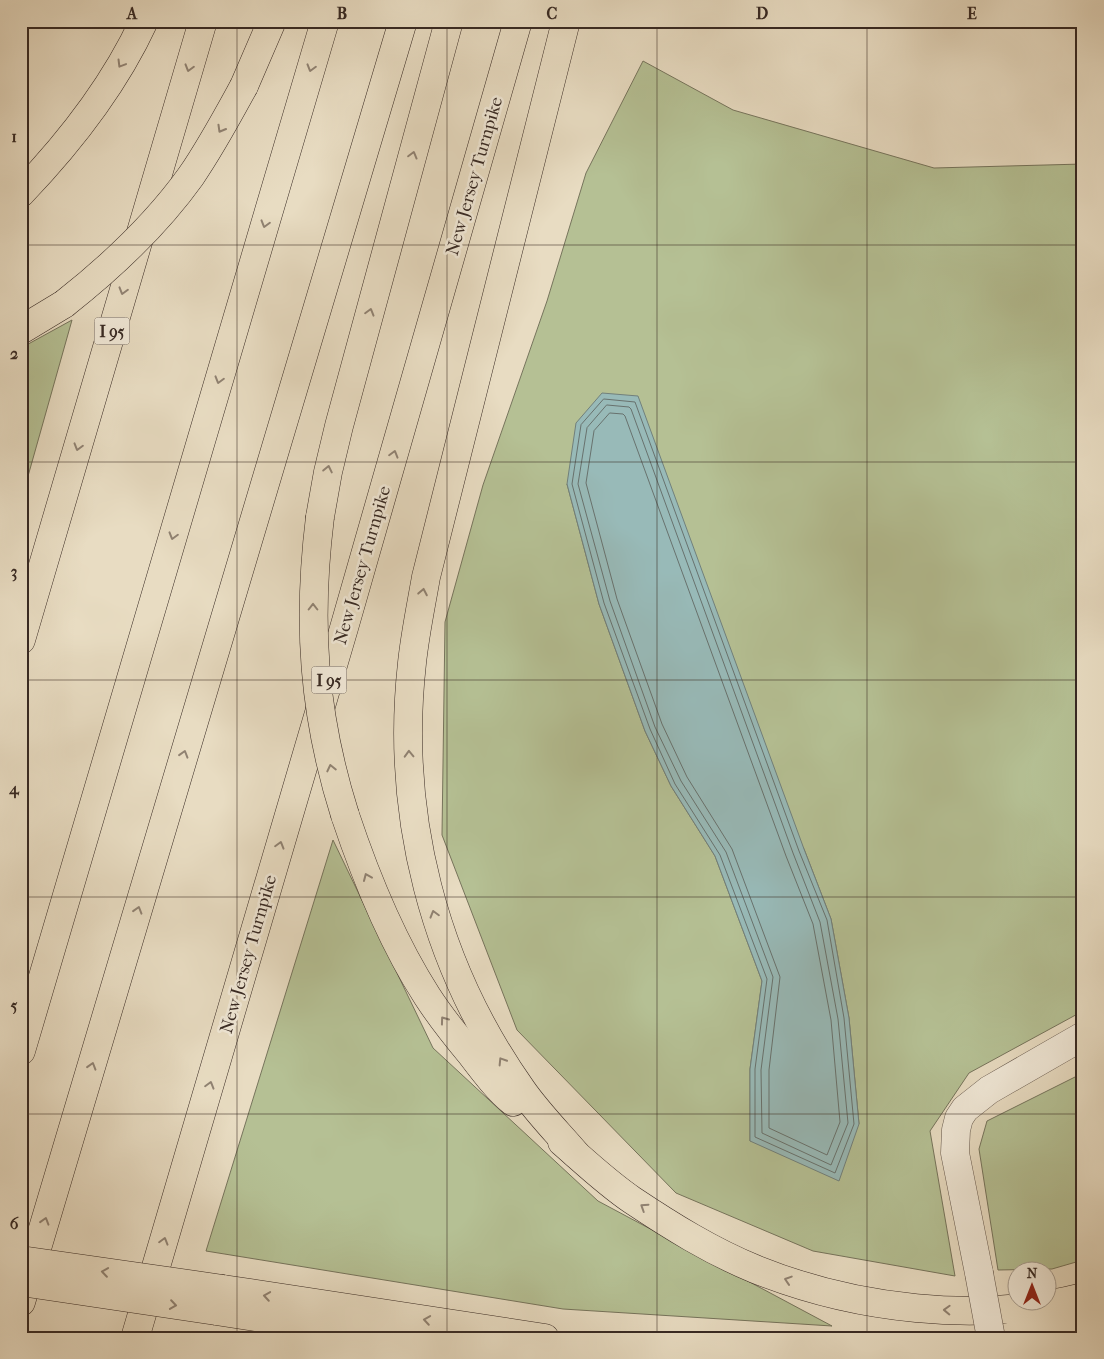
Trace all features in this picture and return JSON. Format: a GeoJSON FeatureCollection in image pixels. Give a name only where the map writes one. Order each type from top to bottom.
{"type":"FeatureCollection","features":[{"type":"Feature","properties":{"kind":"highway"},"geometry":{"type":"LineString","coordinates":[[21,193],[74,134],[100,99],[144,21]]}},
{"type":"Feature","properties":{"kind":"highway","name":"I 95"},"geometry":{"type":"LineString","coordinates":[[21,640],[202,21]]}},
{"type":"Feature","properties":{"kind":"highway"},"geometry":{"type":"LineString","coordinates":[[21,330],[64,304],[119,257],[168,205],[209,150],[244,86],[272,21]]}},
{"type":"Feature","properties":{"kind":"highway"},"geometry":{"type":"LineString","coordinates":[[21,1051],[324,21]]}},
{"type":"Feature","properties":{"kind":"highway"},"geometry":{"type":"LineString","coordinates":[[21,1302],[403,21]]}},
{"type":"Feature","properties":{"kind":"highway"},"geometry":{"type":"LineString","coordinates":[[449,21],[328,472],[320,517],[313,596],[316,685],[332,774],[361,863],[404,957],[427,996],[454,1034],[510,1099],[630,1199],[691,1237],[755,1269],[815,1289],[876,1303],[974,1310],[1014,1308],[1083,1297]]}},
{"type":"Feature","properties":{"kind":"highway","name":"New Jersey Turnpike"},"geometry":{"type":"LineString","coordinates":[[135,1338],[347,618],[518,21]]}},
{"type":"Feature","properties":{"kind":"highway"},"geometry":{"type":"LineString","coordinates":[[566,21],[426,577],[412,664],[409,742],[417,838],[432,907],[449,957],[466,996],[501,1059],[523,1092],[576,1154]]}},
{"type":"Feature","properties":{"kind":"highway"},"geometry":{"type":"LineString","coordinates":[[21,1260],[396,1338]]}},
{"type":"Feature","properties":{"kind":"highway"},"geometry":{"type":"LineString","coordinates":[[21,1282],[220,1300],[545,1338]]}},
{"type":"Feature","properties":{"kind":"highway"},"geometry":{"type":"LineString","coordinates":[[1005,1338],[1083,1318]]}},
{"type":"Feature","properties":{"kind":"lane"},"geometry":{"type":"LineString","coordinates":[[992,1338],[955,1153],[956,1130],[959,1118],[966,1108],[989,1090],[1083,1036]]}},
{"type":"Feature","properties":{"kind":"green space"},"geometry":{"type":"Polygon","coordinates":[[[643,61],[733,110],[934,168],[1083,164],[1083,1011],[969,1073],[930,1131],[955,1276],[813,1251],[676,1193],[517,1030],[442,835],[445,622],[483,485],[547,301],[586,173],[643,61]],[[567,484],[599,604],[645,731],[671,786],[715,856],[762,981],[750,1069],[750,1141],[859,1124],[849,1018],[831,919],[804,849],[567,484]]]}},
{"type":"Feature","properties":{"kind":"green space"},"geometry":{"type":"Polygon","coordinates":[[[72,320],[21,501],[21,348],[72,320]]]}},
{"type":"Feature","properties":{"kind":"green space"},"geometry":{"type":"Polygon","coordinates":[[[333,840],[433,1048],[598,1201],[832,1326],[563,1309],[206,1251],[333,840]]]}},
{"type":"Feature","properties":{"kind":"green space"},"geometry":{"type":"Polygon","coordinates":[[[1083,1073],[1083,1260],[1056,1268],[1056,1262],[1006,1262],[1006,1270],[998,1270],[979,1149],[987,1121],[1083,1073]]]}},
{"type":"Feature","properties":{"kind":"water"},"geometry":{"type":"Polygon","coordinates":[[[602,393],[638,396],[831,919],[849,1018],[859,1124],[839,1181],[750,1141],[750,1069],[762,981],[715,856],[671,786],[645,731],[599,604],[567,484],[576,423],[602,393]]]}}]}
